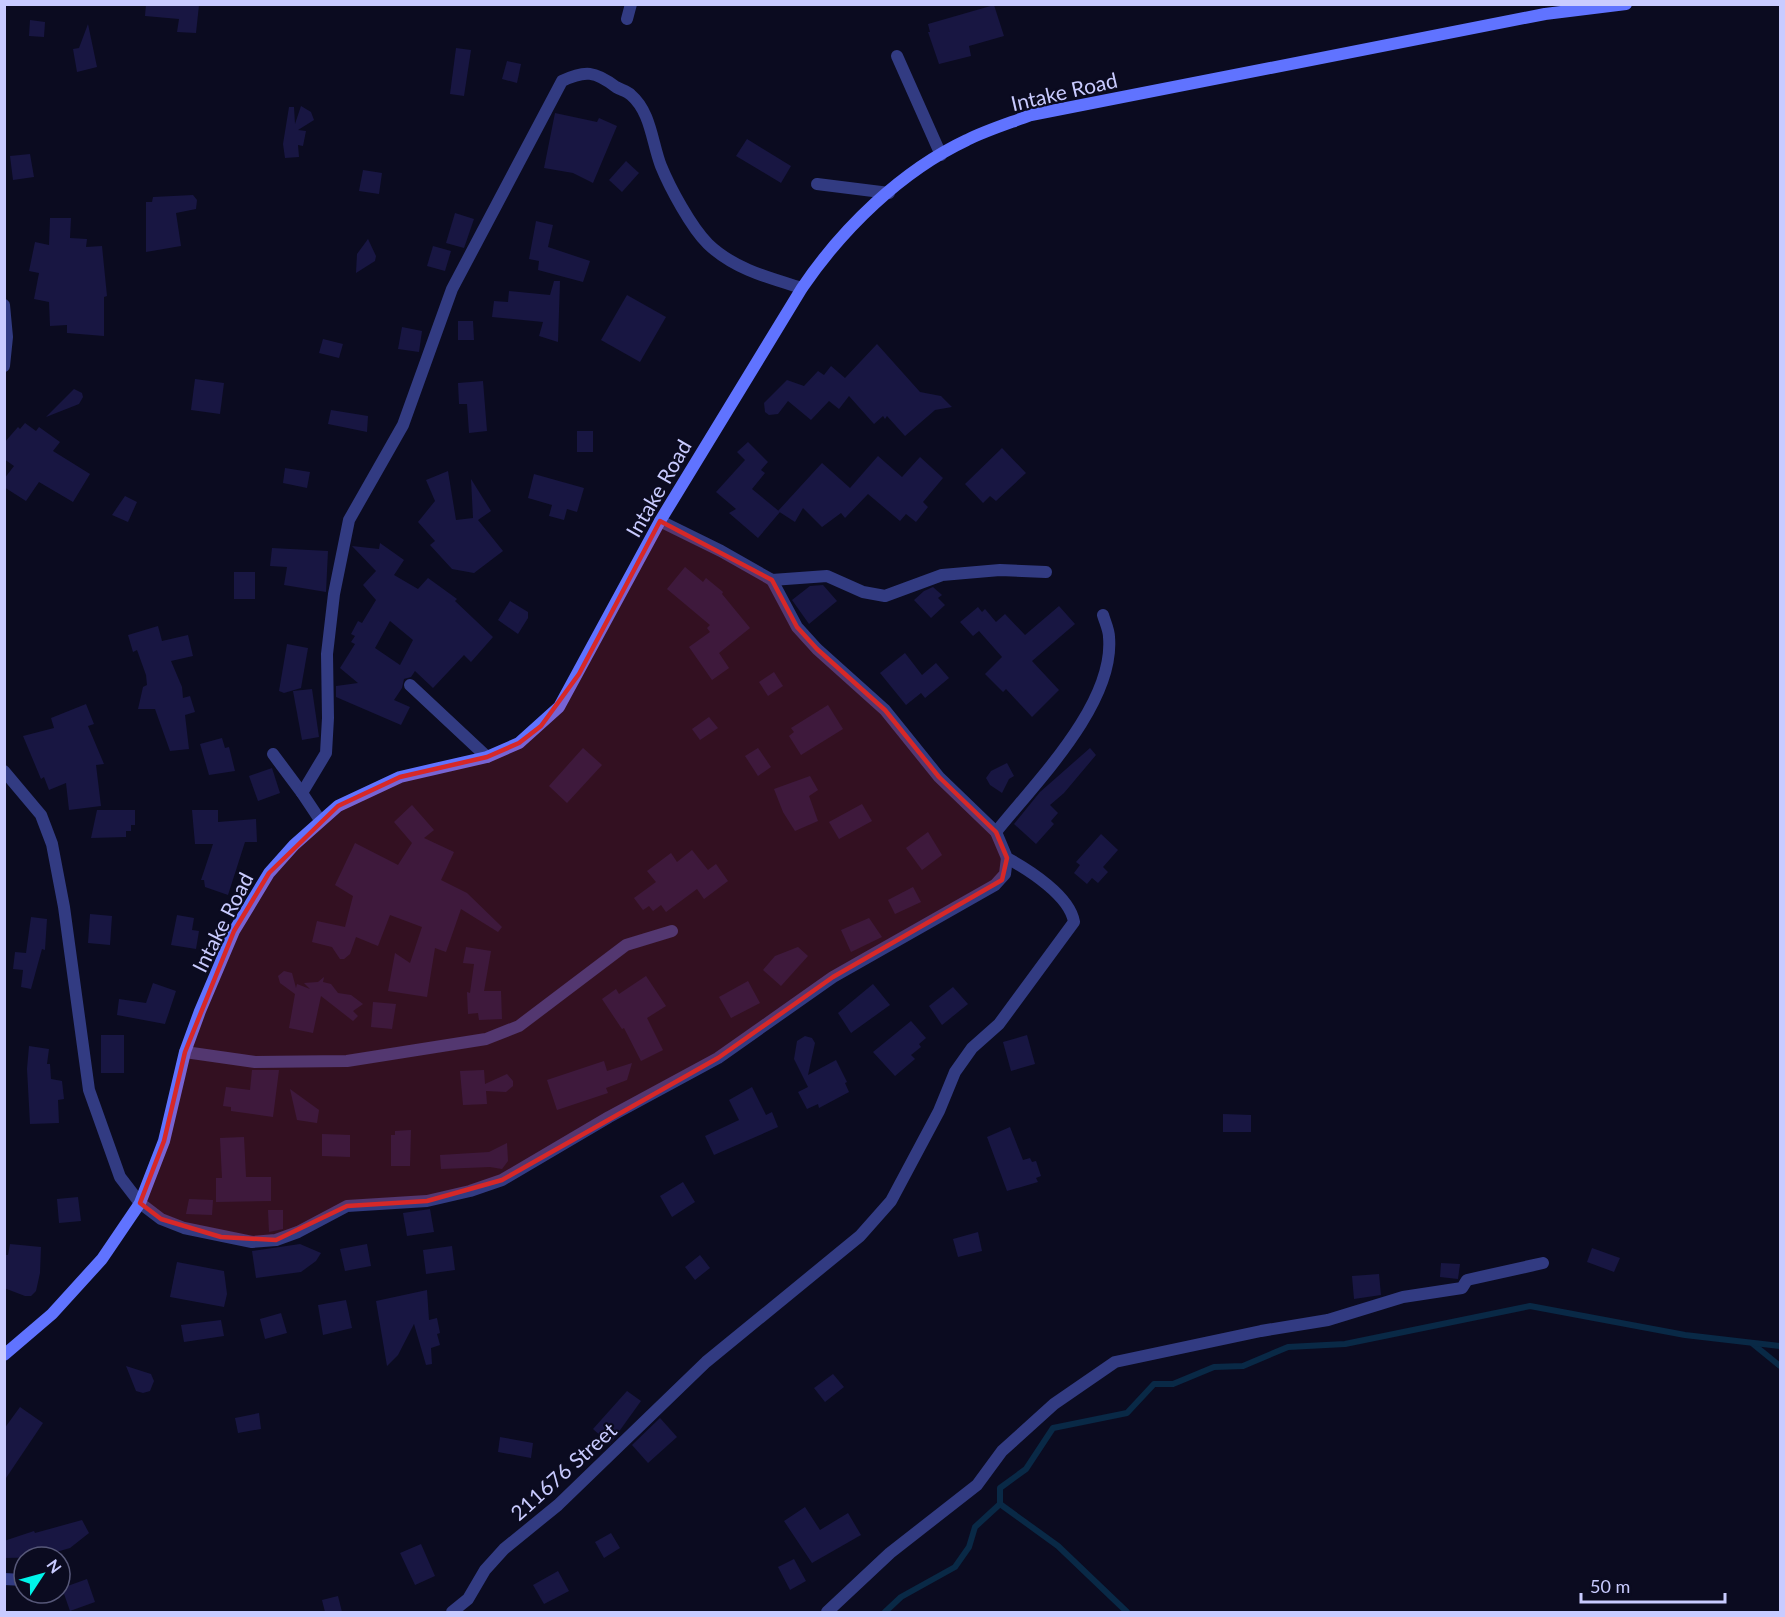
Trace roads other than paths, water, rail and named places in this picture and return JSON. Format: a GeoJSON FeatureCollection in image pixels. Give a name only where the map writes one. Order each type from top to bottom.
{"type":"FeatureCollection","features":[{"type":"Feature","properties":{"kind":"street"},"geometry":{"type":"LineString","coordinates":[[627,19],[631,4]]}},
{"type":"Feature","properties":{"kind":"street","name":"Intake Road"},"geometry":{"type":"LineString","coordinates":[[4,1354],[52,1314],[102,1259],[140,1203],[164,1141],[185,1052],[234,931],[269,873],[320,820],[338,806],[400,777],[487,757],[519,743],[559,707],[660,521],[802,288],[824,255],[916,171],[966,140],[1031,114],[1543,9],[1626,4]]}},
{"type":"Feature","properties":{"kind":"street"},"geometry":{"type":"LineString","coordinates":[[897,56],[941,155]]}},
{"type":"Feature","properties":{"kind":"street"},"geometry":{"type":"LineString","coordinates":[[302,793],[326,753],[327,654],[335,584],[349,520],[403,425],[452,289],[562,81],[580,72],[602,76],[633,97],[647,121],[661,165],[672,189],[706,242],[732,262],[759,276],[802,288]]}},
{"type":"Feature","properties":{"kind":"street"},"geometry":{"type":"LineString","coordinates":[[817,184],[890,193]]}},
{"type":"Feature","properties":{"kind":"street"},"geometry":{"type":"LineString","coordinates":[[4,305],[7,337],[4,366]]}},
{"type":"Feature","properties":{"kind":"street"},"geometry":{"type":"LineString","coordinates":[[4,771],[41,815],[52,844],[64,907],[89,1090],[120,1177],[140,1203],[161,1219],[184,1228],[252,1242],[276,1240],[298,1232],[347,1206],[427,1200],[470,1191],[502,1180],[609,1116],[718,1058],[833,977],[995,885],[1005,874],[1006,858],[996,832],[939,777],[885,710],[817,649],[797,627],[772,580],[721,551],[660,521]]}},
{"type":"Feature","properties":{"kind":"street"},"geometry":{"type":"LineString","coordinates":[[772,580],[827,576],[863,592],[885,596],[942,575],[1000,570],[1046,572]]}},
{"type":"Feature","properties":{"kind":"street"},"geometry":{"type":"LineString","coordinates":[[996,832],[1079,730],[1104,676],[1109,637],[1103,615]]}},
{"type":"Feature","properties":{"kind":"street"},"geometry":{"type":"LineString","coordinates":[[410,685],[487,757]]}},
{"type":"Feature","properties":{"kind":"street"},"geometry":{"type":"LineString","coordinates":[[273,754],[320,820]]}},
{"type":"Feature","properties":{"kind":"street","name":"211676 Street"},"geometry":{"type":"LineString","coordinates":[[452,1612],[468,1599],[485,1570],[504,1549],[566,1497],[706,1362],[860,1236],[891,1201],[939,1111],[955,1072],[972,1048],[999,1024],[1074,922],[1067,904],[1029,869],[1006,858]]}},
{"type":"Feature","properties":{"kind":"street"},"geometry":{"type":"LineString","coordinates":[[185,1052],[255,1062],[347,1061],[486,1039],[519,1026],[626,945],[672,931]]}},
{"type":"Feature","properties":{"kind":"street"},"geometry":{"type":"LineString","coordinates":[[827,1612],[890,1553],[970,1492],[1002,1451],[1054,1404],[1115,1362],[1261,1331],[1328,1320],[1403,1297],[1462,1288],[1467,1280],[1543,1263]]}},
{"type":"Feature","properties":{"kind":"waterway"},"geometry":{"type":"LineString","coordinates":[[885,1612],[901,1597],[955,1567],[969,1547],[975,1527],[1000,1504],[1000,1488],[1026,1469],[1053,1428],[1127,1413],[1154,1384],[1173,1384],[1214,1367],[1243,1366],[1288,1347],[1345,1344],[1530,1306],[1685,1335],[1780,1346]]}},
{"type":"Feature","properties":{"kind":"waterway"},"geometry":{"type":"LineString","coordinates":[[1753,1344],[1780,1366]]}},
{"type":"Feature","properties":{"kind":"waterway"},"geometry":{"type":"LineString","coordinates":[[1000,1504],[1058,1546],[1127,1612]]}}]}
